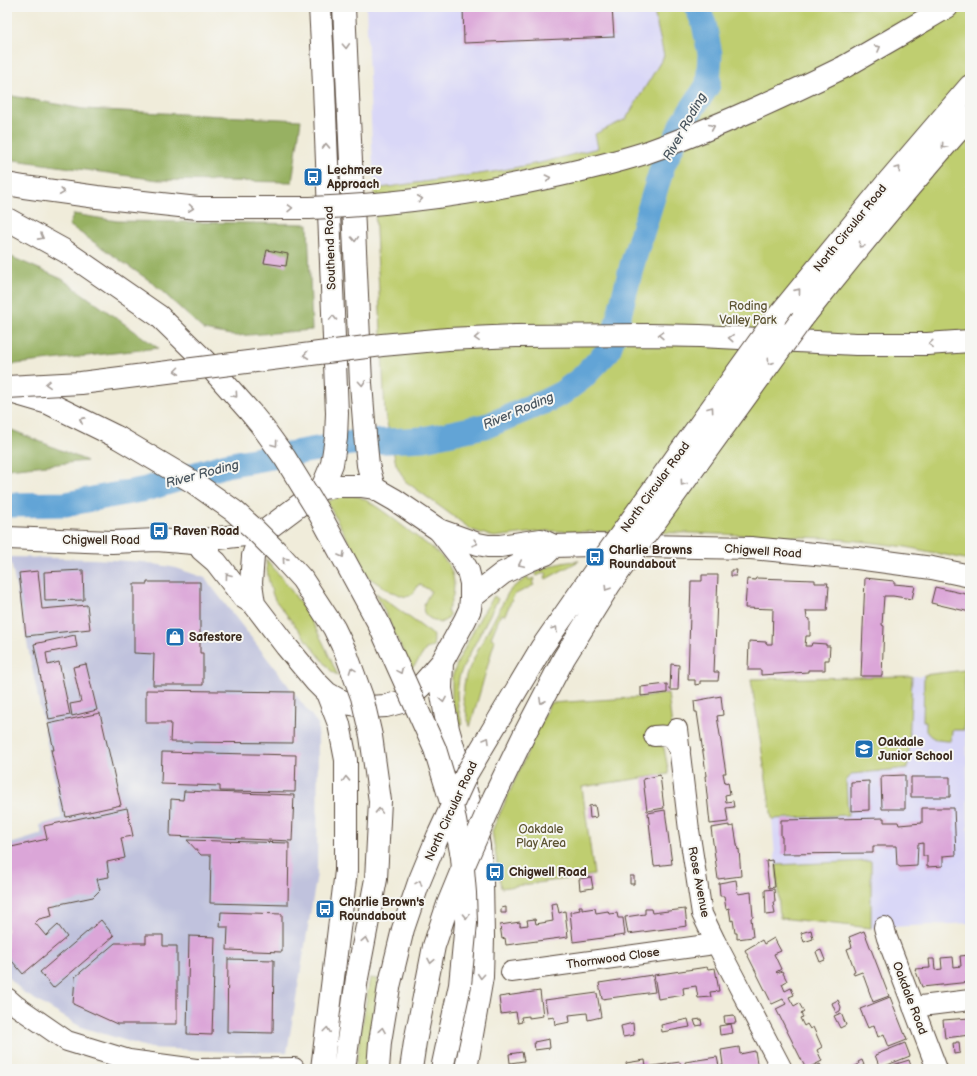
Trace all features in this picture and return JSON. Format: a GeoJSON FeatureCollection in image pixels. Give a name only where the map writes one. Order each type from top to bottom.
{"type":"FeatureCollection","features":[{"type":"Feature","properties":{"kind":"main road","name":"Southend Road"},"geometry":{"type":"LineString","coordinates":[[320,7],[337,413],[336,438],[332,464],[322,488]]}},
{"type":"Feature","properties":{"kind":"main road"},"geometry":{"type":"LineString","coordinates":[[344,7],[361,384],[368,465],[374,488]]}},
{"type":"Feature","properties":{"kind":"main road"},"geometry":{"type":"LineString","coordinates":[[13,184],[97,197],[198,208],[310,208],[446,196],[514,185],[580,171],[644,153],[708,129],[844,67],[947,7]]}},
{"type":"Feature","properties":{"kind":"main road","name":"North Circular Road"},"geometry":{"type":"LineString","coordinates":[[378,1069],[380,1042],[389,987],[403,929],[419,882],[467,773],[542,648],[604,558],[774,321],[886,184],[970,86]]}},
{"type":"Feature","properties":{"kind":"main road","name":"North Circular Road"},"geometry":{"type":"LineString","coordinates":[[411,1069],[434,946],[448,904],[498,790],[525,733],[564,658],[614,578],[802,319],[901,197],[970,117]]}},
{"type":"Feature","properties":{"kind":"main road"},"geometry":{"type":"LineString","coordinates":[[7,218],[65,250],[159,316],[204,360],[251,413],[285,458],[319,513],[378,622],[435,749],[452,805],[462,857],[466,923],[460,984],[442,1069]]}},
{"type":"Feature","properties":{"kind":"main road"},"geometry":{"type":"LineString","coordinates":[[7,387],[81,383],[375,346],[448,339],[516,336],[648,335],[700,336],[856,344],[927,344],[970,341]]}},
{"type":"Feature","properties":{"kind":"main road"},"geometry":{"type":"LineString","coordinates":[[7,391],[48,403],[117,437],[193,482],[234,511],[281,556],[302,580],[334,628],[346,653],[362,698],[371,736],[380,801],[376,879],[357,978],[344,1069]]}},
{"type":"Feature","properties":{"kind":"main road"},"geometry":{"type":"LineString","coordinates":[[196,541],[202,550],[216,562],[243,596],[254,604],[286,646],[327,693],[339,700],[368,707],[386,706],[405,700],[420,687],[442,662],[470,609],[471,584],[468,571],[460,557],[439,530],[395,500],[374,488],[336,486],[322,488],[262,533],[253,556],[251,583],[254,604]]}},
{"type":"Feature","properties":{"kind":"main road","name":"Chigwell Road"},"geometry":{"type":"LineString","coordinates":[[439,530],[478,544],[488,546],[500,546],[542,540],[554,546],[591,545],[751,548],[857,558],[932,568],[970,576]]}},
{"type":"Feature","properties":{"kind":"main road","name":"Chigwell Road"},"geometry":{"type":"LineString","coordinates":[[7,538],[112,542],[157,540],[192,543],[196,541],[262,533]]}},
{"type":"Feature","properties":{"kind":"main road"},"geometry":{"type":"LineString","coordinates":[[471,598],[503,574],[530,560],[546,554],[554,546]]}},
{"type":"Feature","properties":{"kind":"main road"},"geometry":{"type":"LineString","coordinates":[[442,662],[441,689],[448,729],[474,820],[479,846],[481,874],[483,937],[482,977],[466,1069]]}},
{"type":"Feature","properties":{"kind":"main road"},"geometry":{"type":"LineString","coordinates":[[322,1069],[346,871],[346,760],[339,724],[327,693]]}},
{"type":"Feature","properties":{"kind":"street","name":"Rose Avenue"},"geometry":{"type":"LineString","coordinates":[[678,729],[689,830],[702,914],[715,942],[782,1069]]}},
{"type":"Feature","properties":{"kind":"street"},"geometry":{"type":"LineString","coordinates":[[654,736],[664,735],[672,738],[680,750]]}},
{"type":"Feature","properties":{"kind":"street","name":"Oakdale Road"},"geometry":{"type":"LineString","coordinates":[[884,927],[937,1069]]}},
{"type":"Feature","properties":{"kind":"street","name":"Thornwood Close"},"geometry":{"type":"LineString","coordinates":[[518,966],[707,945],[715,942]]}},
{"type":"Feature","properties":{"kind":"street"},"geometry":{"type":"LineString","coordinates":[[7,998],[15,1006],[67,1040],[129,1060],[196,1069],[294,1068]]}},
{"type":"Feature","properties":{"kind":"street"},"geometry":{"type":"LineString","coordinates":[[913,1007],[970,1000]]}},
{"type":"Feature","properties":{"kind":"shaded area"},"geometry":{"type":"Polygon","coordinates":[[[366,7],[653,7],[664,56],[626,119],[595,134],[599,148],[544,162],[493,172],[374,189],[366,7]]]}},
{"type":"Feature","properties":{"kind":"shaded area"},"geometry":{"type":"Polygon","coordinates":[[[10,557],[143,562],[176,568],[205,578],[318,724],[317,874],[287,1052],[235,1052],[150,1048],[81,1027],[24,993],[7,976],[7,845],[42,834],[40,825],[62,818],[10,557]]]}},
{"type":"Feature","properties":{"kind":"shaded area","name":"Oakdale Junior School"},"geometry":{"type":"Polygon","coordinates":[[[965,670],[970,923],[871,928],[780,918],[772,819],[751,679],[917,676],[965,670]]]}},
{"type":"Feature","properties":{"kind":"green space","name":"Roding Valley Park"},"geometry":{"type":"Polygon","coordinates":[[[653,7],[970,7],[970,560],[906,547],[826,538],[689,533],[545,531],[494,537],[472,530],[405,481],[396,464],[385,414],[374,189],[493,172],[544,162],[598,148],[595,134],[626,119],[664,56],[653,7]]]}},
{"type":"Feature","properties":{"kind":"green space"},"geometry":{"type":"Polygon","coordinates":[[[7,95],[83,109],[301,120],[292,182],[158,180],[7,159],[7,95]]]}},
{"type":"Feature","properties":{"kind":"green space"},"geometry":{"type":"Polygon","coordinates":[[[74,214],[117,221],[308,224],[312,330],[236,336],[204,330],[153,283],[69,225],[74,214]]]}},
{"type":"Feature","properties":{"kind":"green space"},"geometry":{"type":"Polygon","coordinates":[[[7,255],[62,279],[158,348],[7,365],[7,255]]]}},
{"type":"Feature","properties":{"kind":"green space"},"geometry":{"type":"Polygon","coordinates":[[[7,428],[87,461],[7,469],[7,428]]]}},
{"type":"Feature","properties":{"kind":"green space"},"geometry":{"type":"Polygon","coordinates":[[[351,495],[361,497],[382,511],[432,548],[448,564],[453,575],[454,588],[452,600],[447,611],[450,615],[446,620],[440,623],[425,614],[425,602],[431,591],[419,584],[414,592],[407,597],[391,592],[368,577],[327,502],[338,497],[351,495]]]}},
{"type":"Feature","properties":{"kind":"green space"},"geometry":{"type":"Polygon","coordinates":[[[266,559],[287,585],[312,621],[338,676],[331,671],[275,600],[271,590],[266,559]]]}},
{"type":"Feature","properties":{"kind":"green space"},"geometry":{"type":"Polygon","coordinates":[[[579,561],[546,579],[545,576],[547,575],[545,572],[537,576],[535,573],[557,564],[579,561]]]}},
{"type":"Feature","properties":{"kind":"green space"},"geometry":{"type":"Polygon","coordinates":[[[528,577],[529,580],[534,578],[535,580],[532,582],[534,585],[514,595],[505,615],[501,614],[491,638],[495,640],[470,727],[463,700],[466,675],[508,593],[512,588],[528,577]]]}},
{"type":"Feature","properties":{"kind":"green space"},"geometry":{"type":"Polygon","coordinates":[[[376,593],[432,634],[434,640],[433,647],[426,649],[411,669],[376,593]]]}},
{"type":"Feature","properties":{"kind":"green space"},"geometry":{"type":"Polygon","coordinates":[[[494,596],[498,599],[459,677],[457,693],[458,707],[462,723],[457,727],[452,706],[452,677],[458,661],[481,616],[494,596]]]}},
{"type":"Feature","properties":{"kind":"green space"},"geometry":{"type":"Polygon","coordinates":[[[965,670],[964,730],[952,730],[951,741],[934,738],[926,731],[926,721],[923,721],[924,675],[965,670]]]}},
{"type":"Feature","properties":{"kind":"green space"},"geometry":{"type":"Polygon","coordinates":[[[912,676],[908,768],[852,774],[846,781],[848,815],[772,819],[751,679],[912,676]]]}},
{"type":"Feature","properties":{"kind":"green space","name":"Oakdale Play Area"},"geometry":{"type":"Polygon","coordinates":[[[668,693],[672,728],[660,745],[664,748],[669,774],[582,787],[594,875],[501,888],[492,831],[550,703],[647,697],[668,693]]]}},
{"type":"Feature","properties":{"kind":"green space"},"geometry":{"type":"Polygon","coordinates":[[[871,861],[871,928],[780,918],[776,865],[871,861]]]}},
{"type":"Feature","properties":{"kind":"green space"},"geometry":{"type":"Polygon","coordinates":[[[370,978],[378,979],[369,1069],[355,1069],[370,978]]]}},
{"type":"Feature","properties":{"kind":"building"},"geometry":{"type":"Polygon","coordinates":[[[463,7],[612,7],[614,37],[464,43],[463,7]]]}},
{"type":"Feature","properties":{"kind":"building"},"geometry":{"type":"Polygon","coordinates":[[[267,250],[288,254],[286,266],[264,263],[267,250]]]}},
{"type":"Feature","properties":{"kind":"building"},"geometry":{"type":"Polygon","coordinates":[[[83,570],[84,600],[45,601],[44,572],[83,570]]]}},
{"type":"Feature","properties":{"kind":"building"},"geometry":{"type":"Polygon","coordinates":[[[731,570],[737,570],[736,576],[731,576],[731,570]]]}},
{"type":"Feature","properties":{"kind":"building"},"geometry":{"type":"Polygon","coordinates":[[[38,571],[42,609],[87,605],[90,629],[26,636],[19,573],[38,571]]]}},
{"type":"Feature","properties":{"kind":"building"},"geometry":{"type":"Polygon","coordinates":[[[702,575],[718,575],[714,672],[719,672],[718,681],[700,681],[700,684],[695,685],[695,680],[688,680],[691,581],[702,581],[702,575]]]}},
{"type":"Feature","properties":{"kind":"building"},"geometry":{"type":"Polygon","coordinates":[[[756,578],[815,580],[815,583],[828,583],[827,611],[806,611],[807,618],[810,619],[810,636],[806,636],[805,646],[811,646],[812,643],[826,644],[826,646],[830,646],[829,660],[825,660],[825,670],[808,670],[808,672],[761,675],[761,670],[748,670],[749,641],[766,642],[767,644],[772,644],[773,609],[745,608],[747,579],[755,580],[756,578]]]}},
{"type":"Feature","properties":{"kind":"building"},"geometry":{"type":"Polygon","coordinates":[[[865,578],[894,581],[894,584],[915,586],[912,599],[884,596],[882,625],[884,626],[882,676],[861,676],[865,578]]]}},
{"type":"Feature","properties":{"kind":"building"},"geometry":{"type":"Polygon","coordinates":[[[147,582],[200,582],[200,653],[203,653],[203,685],[153,685],[154,654],[134,653],[134,584],[147,584],[147,582]]]}},
{"type":"Feature","properties":{"kind":"building"},"geometry":{"type":"Polygon","coordinates":[[[935,587],[970,595],[970,612],[931,603],[935,587]]]}},
{"type":"Feature","properties":{"kind":"building"},"geometry":{"type":"Polygon","coordinates":[[[75,635],[77,647],[46,653],[48,665],[59,662],[70,715],[49,719],[34,644],[75,635]]]}},
{"type":"Feature","properties":{"kind":"building"},"geometry":{"type":"Polygon","coordinates":[[[86,664],[97,710],[72,716],[70,704],[81,702],[73,667],[86,664]]]}},
{"type":"Feature","properties":{"kind":"building"},"geometry":{"type":"Polygon","coordinates":[[[671,664],[679,665],[678,690],[670,690],[671,664]]]}},
{"type":"Feature","properties":{"kind":"building"},"geometry":{"type":"Polygon","coordinates":[[[667,684],[667,693],[641,696],[641,687],[667,684]]]}},
{"type":"Feature","properties":{"kind":"building"},"geometry":{"type":"Polygon","coordinates":[[[146,690],[294,692],[293,743],[170,742],[171,723],[146,723],[146,690]]]}},
{"type":"Feature","properties":{"kind":"building"},"geometry":{"type":"Polygon","coordinates":[[[721,696],[723,715],[717,716],[726,773],[723,773],[725,783],[728,782],[730,794],[725,795],[726,802],[733,801],[734,807],[726,808],[728,822],[710,824],[705,766],[694,701],[721,696]]]}},
{"type":"Feature","properties":{"kind":"building"},"geometry":{"type":"Polygon","coordinates":[[[100,713],[121,805],[66,817],[51,750],[54,750],[48,724],[100,713]]]}},
{"type":"Feature","properties":{"kind":"building"},"geometry":{"type":"Polygon","coordinates":[[[162,752],[296,755],[295,792],[220,791],[220,786],[161,784],[162,752]]]}},
{"type":"Feature","properties":{"kind":"building"},"geometry":{"type":"Polygon","coordinates":[[[660,775],[664,808],[647,811],[643,779],[660,775]]]}},
{"type":"Feature","properties":{"kind":"building"},"geometry":{"type":"Polygon","coordinates":[[[905,775],[905,809],[882,809],[881,776],[905,775]]]}},
{"type":"Feature","properties":{"kind":"building"},"geometry":{"type":"Polygon","coordinates":[[[911,777],[950,777],[950,797],[911,797],[911,777]]]}},
{"type":"Feature","properties":{"kind":"building"},"geometry":{"type":"Polygon","coordinates":[[[869,781],[869,810],[851,811],[851,782],[869,781]]]}},
{"type":"Feature","properties":{"kind":"building"},"geometry":{"type":"Polygon","coordinates":[[[184,791],[294,795],[292,841],[170,836],[171,799],[183,800],[184,791]]]}},
{"type":"Feature","properties":{"kind":"building"},"geometry":{"type":"Polygon","coordinates":[[[595,805],[597,817],[590,818],[589,806],[595,805]]]}},
{"type":"Feature","properties":{"kind":"building"},"geometry":{"type":"Polygon","coordinates":[[[127,808],[133,836],[121,838],[125,858],[107,862],[109,877],[97,879],[100,890],[93,897],[50,906],[52,916],[39,919],[35,923],[46,936],[58,925],[67,937],[23,974],[7,955],[7,848],[47,839],[44,826],[127,808]]]}},
{"type":"Feature","properties":{"kind":"building"},"geometry":{"type":"Polygon","coordinates":[[[922,808],[954,808],[956,855],[943,856],[943,866],[927,867],[927,856],[923,856],[923,843],[918,844],[917,866],[900,867],[897,865],[896,846],[873,846],[873,853],[782,854],[781,820],[884,818],[884,822],[898,822],[899,825],[922,823],[922,808]]]}},
{"type":"Feature","properties":{"kind":"building"},"geometry":{"type":"Polygon","coordinates":[[[665,810],[672,864],[654,866],[648,813],[665,810]]]}},
{"type":"Feature","properties":{"kind":"building"},"geometry":{"type":"Polygon","coordinates":[[[729,825],[729,827],[734,826],[738,850],[739,849],[741,876],[718,879],[711,828],[729,825]]]}},
{"type":"Feature","properties":{"kind":"building"},"geometry":{"type":"Polygon","coordinates":[[[187,840],[289,843],[288,905],[210,903],[211,855],[201,855],[187,840]]]}},
{"type":"Feature","properties":{"kind":"building"},"geometry":{"type":"Polygon","coordinates":[[[772,860],[775,887],[769,888],[766,861],[772,860]]]}},
{"type":"Feature","properties":{"kind":"building"},"geometry":{"type":"Polygon","coordinates":[[[630,876],[634,876],[634,884],[630,884],[630,876]]]}},
{"type":"Feature","properties":{"kind":"building"},"geometry":{"type":"Polygon","coordinates":[[[591,877],[593,888],[580,890],[579,879],[591,877]]]}},
{"type":"Feature","properties":{"kind":"building"},"geometry":{"type":"Polygon","coordinates":[[[736,880],[738,894],[751,892],[753,937],[737,939],[737,933],[735,933],[733,920],[731,921],[729,908],[726,909],[724,896],[720,896],[719,883],[736,880]]]}},
{"type":"Feature","properties":{"kind":"building"},"geometry":{"type":"Polygon","coordinates":[[[774,889],[775,902],[773,902],[775,914],[766,915],[765,890],[774,889]]]}},
{"type":"Feature","properties":{"kind":"building"},"geometry":{"type":"Polygon","coordinates":[[[557,903],[559,913],[565,911],[568,937],[506,945],[505,938],[502,939],[500,925],[520,922],[520,926],[528,925],[527,920],[535,919],[536,924],[553,921],[551,904],[557,903]]]}},
{"type":"Feature","properties":{"kind":"building"},"geometry":{"type":"Polygon","coordinates":[[[579,906],[582,906],[582,910],[595,908],[596,913],[608,911],[609,914],[617,913],[618,918],[623,918],[625,935],[573,942],[570,912],[580,910],[579,906]]]}},
{"type":"Feature","properties":{"kind":"building"},"geometry":{"type":"Polygon","coordinates":[[[506,907],[506,913],[501,913],[501,908],[506,907]]]}},
{"type":"Feature","properties":{"kind":"building"},"geometry":{"type":"Polygon","coordinates":[[[645,909],[651,909],[652,913],[685,909],[687,926],[628,934],[625,917],[645,914],[645,909]]]}},
{"type":"Feature","properties":{"kind":"building"},"geometry":{"type":"Polygon","coordinates":[[[221,912],[282,914],[282,952],[227,950],[228,927],[220,927],[221,912]]]}},
{"type":"Feature","properties":{"kind":"building"},"geometry":{"type":"Polygon","coordinates":[[[101,920],[114,936],[53,988],[40,972],[101,920]]]}},
{"type":"Feature","properties":{"kind":"building"},"geometry":{"type":"Polygon","coordinates":[[[811,930],[813,939],[804,942],[801,933],[811,930]]]}},
{"type":"Feature","properties":{"kind":"building"},"geometry":{"type":"Polygon","coordinates":[[[864,931],[889,996],[873,1002],[862,972],[854,975],[853,972],[855,971],[847,949],[852,947],[849,937],[864,931]]]}},
{"type":"Feature","properties":{"kind":"building"},"geometry":{"type":"Polygon","coordinates":[[[146,935],[163,935],[163,946],[177,946],[177,1024],[117,1024],[73,1004],[75,977],[115,943],[146,943],[146,935]]]}},
{"type":"Feature","properties":{"kind":"building"},"geometry":{"type":"Polygon","coordinates":[[[189,936],[215,937],[212,1035],[187,1034],[189,936]]]}},
{"type":"Feature","properties":{"kind":"building"},"geometry":{"type":"Polygon","coordinates":[[[774,938],[781,951],[774,954],[781,969],[776,972],[782,971],[787,981],[782,984],[785,991],[791,988],[794,995],[789,997],[794,1006],[799,1003],[804,1012],[801,1014],[803,1017],[800,1018],[804,1026],[807,1024],[810,1029],[813,1027],[822,1047],[817,1050],[822,1061],[806,1069],[776,1009],[786,1004],[783,999],[772,1004],[745,950],[762,940],[764,944],[774,938]]]}},
{"type":"Feature","properties":{"kind":"building"},"geometry":{"type":"Polygon","coordinates":[[[821,950],[825,960],[820,962],[816,952],[821,950]]]}},
{"type":"Feature","properties":{"kind":"building"},"geometry":{"type":"Polygon","coordinates":[[[970,955],[970,982],[922,987],[915,969],[930,968],[929,959],[934,959],[935,970],[942,969],[941,958],[953,957],[954,967],[961,966],[960,956],[970,955]]]}},
{"type":"Feature","properties":{"kind":"building"},"geometry":{"type":"Polygon","coordinates":[[[228,959],[274,960],[273,1033],[227,1032],[228,959]]]}},
{"type":"Feature","properties":{"kind":"building"},"geometry":{"type":"Polygon","coordinates":[[[707,967],[708,969],[715,968],[719,991],[710,992],[711,997],[698,998],[696,986],[683,988],[684,995],[658,999],[654,975],[707,967]]]}},
{"type":"Feature","properties":{"kind":"building"},"geometry":{"type":"Polygon","coordinates":[[[652,975],[655,992],[602,999],[599,983],[652,975]]]}},
{"type":"Feature","properties":{"kind":"building"},"geometry":{"type":"Polygon","coordinates":[[[540,991],[543,1016],[529,1018],[529,1016],[521,1017],[522,1022],[518,1023],[516,1012],[501,1014],[499,997],[540,991]]]}},
{"type":"Feature","properties":{"kind":"building"},"geometry":{"type":"Polygon","coordinates":[[[597,993],[601,1017],[588,1020],[587,1013],[569,1015],[570,1022],[555,1025],[554,1017],[548,1018],[545,1000],[597,993]]]}},
{"type":"Feature","properties":{"kind":"building"},"geometry":{"type":"Polygon","coordinates":[[[890,997],[907,1040],[889,1047],[884,1034],[878,1037],[874,1025],[868,1028],[860,1009],[890,997]]]}},
{"type":"Feature","properties":{"kind":"building"},"geometry":{"type":"Polygon","coordinates":[[[838,1000],[841,1007],[840,1011],[836,1013],[832,1003],[838,1000]]]}},
{"type":"Feature","properties":{"kind":"building"},"geometry":{"type":"Polygon","coordinates":[[[841,1013],[846,1025],[840,1028],[834,1016],[841,1013]]]}},
{"type":"Feature","properties":{"kind":"building"},"geometry":{"type":"Polygon","coordinates":[[[734,1015],[736,1023],[725,1024],[724,1016],[734,1015]]]}},
{"type":"Feature","properties":{"kind":"building"},"geometry":{"type":"Polygon","coordinates":[[[970,1018],[970,1035],[945,1038],[943,1020],[970,1018]]]}},
{"type":"Feature","properties":{"kind":"building"},"geometry":{"type":"Polygon","coordinates":[[[688,1019],[690,1027],[662,1032],[661,1025],[688,1019]]]}},
{"type":"Feature","properties":{"kind":"building"},"geometry":{"type":"Polygon","coordinates":[[[701,1019],[702,1025],[696,1026],[694,1020],[701,1019]]]}},
{"type":"Feature","properties":{"kind":"building"},"geometry":{"type":"Polygon","coordinates":[[[633,1023],[634,1035],[623,1037],[621,1026],[633,1023]]]}},
{"type":"Feature","properties":{"kind":"building"},"geometry":{"type":"Polygon","coordinates":[[[731,1024],[733,1033],[720,1035],[719,1026],[731,1024]]]}},
{"type":"Feature","properties":{"kind":"building"},"geometry":{"type":"Polygon","coordinates":[[[549,1039],[550,1048],[535,1050],[534,1042],[549,1039]]]}},
{"type":"Feature","properties":{"kind":"building"},"geometry":{"type":"Polygon","coordinates":[[[959,1042],[960,1053],[954,1054],[953,1043],[959,1042]]]}},
{"type":"Feature","properties":{"kind":"building"},"geometry":{"type":"Polygon","coordinates":[[[905,1043],[910,1056],[880,1068],[875,1055],[905,1043]]]}},
{"type":"Feature","properties":{"kind":"building"},"geometry":{"type":"Polygon","coordinates":[[[739,1047],[740,1054],[755,1051],[758,1069],[686,1069],[685,1062],[717,1057],[719,1066],[723,1065],[721,1050],[739,1047]]]}},
{"type":"Feature","properties":{"kind":"building"},"geometry":{"type":"Polygon","coordinates":[[[522,1052],[524,1061],[510,1063],[509,1054],[522,1052]]]}},
{"type":"Feature","properties":{"kind":"building"},"geometry":{"type":"Polygon","coordinates":[[[645,1060],[646,1067],[680,1062],[681,1069],[627,1069],[626,1063],[645,1060]]]}},
{"type":"Feature","properties":{"kind":"building"},"geometry":{"type":"Polygon","coordinates":[[[862,1060],[864,1065],[860,1067],[861,1069],[852,1068],[859,1064],[858,1062],[862,1060]]]}},
{"type":"Feature","properties":{"kind":"building"},"geometry":{"type":"Polygon","coordinates":[[[909,1060],[912,1069],[894,1069],[893,1065],[909,1060]]]}},
{"type":"Feature","properties":{"kind":"building"},"geometry":{"type":"Polygon","coordinates":[[[820,1064],[823,1069],[810,1069],[820,1064]]]}},
{"type":"Feature","properties":{"kind":"waterway","name":"River Roding"},"geometry":{"type":"LineString","coordinates":[[7,505],[66,504],[146,489],[226,465],[351,443],[424,439],[489,425],[562,393],[582,378],[608,351],[614,335],[632,265],[663,165],[684,121],[708,85],[710,54],[704,24],[697,7]]}},
{"type":"Feature","properties":{"kind":"place","name":"Lechmere Approach"},"geometry":{"type":"Point","coordinates":[313,177]}},
{"type":"Feature","properties":{"kind":"place","name":"Raven Road"},"geometry":{"type":"Point","coordinates":[159,531]}},
{"type":"Feature","properties":{"kind":"place","name":"Charlie Browns Roundabout"},"geometry":{"type":"Point","coordinates":[595,557]}},
{"type":"Feature","properties":{"kind":"place","name":"Safestore"},"geometry":{"type":"Point","coordinates":[175,637]}},
{"type":"Feature","properties":{"kind":"place","name":"Oakdale Junior School"},"geometry":{"type":"Point","coordinates":[864,749]}},
{"type":"Feature","properties":{"kind":"place","name":"Chigwell Road"},"geometry":{"type":"Point","coordinates":[495,872]}},
{"type":"Feature","properties":{"kind":"place","name":"Charlie Brown's Roundabout"},"geometry":{"type":"Point","coordinates":[325,909]}}]}
